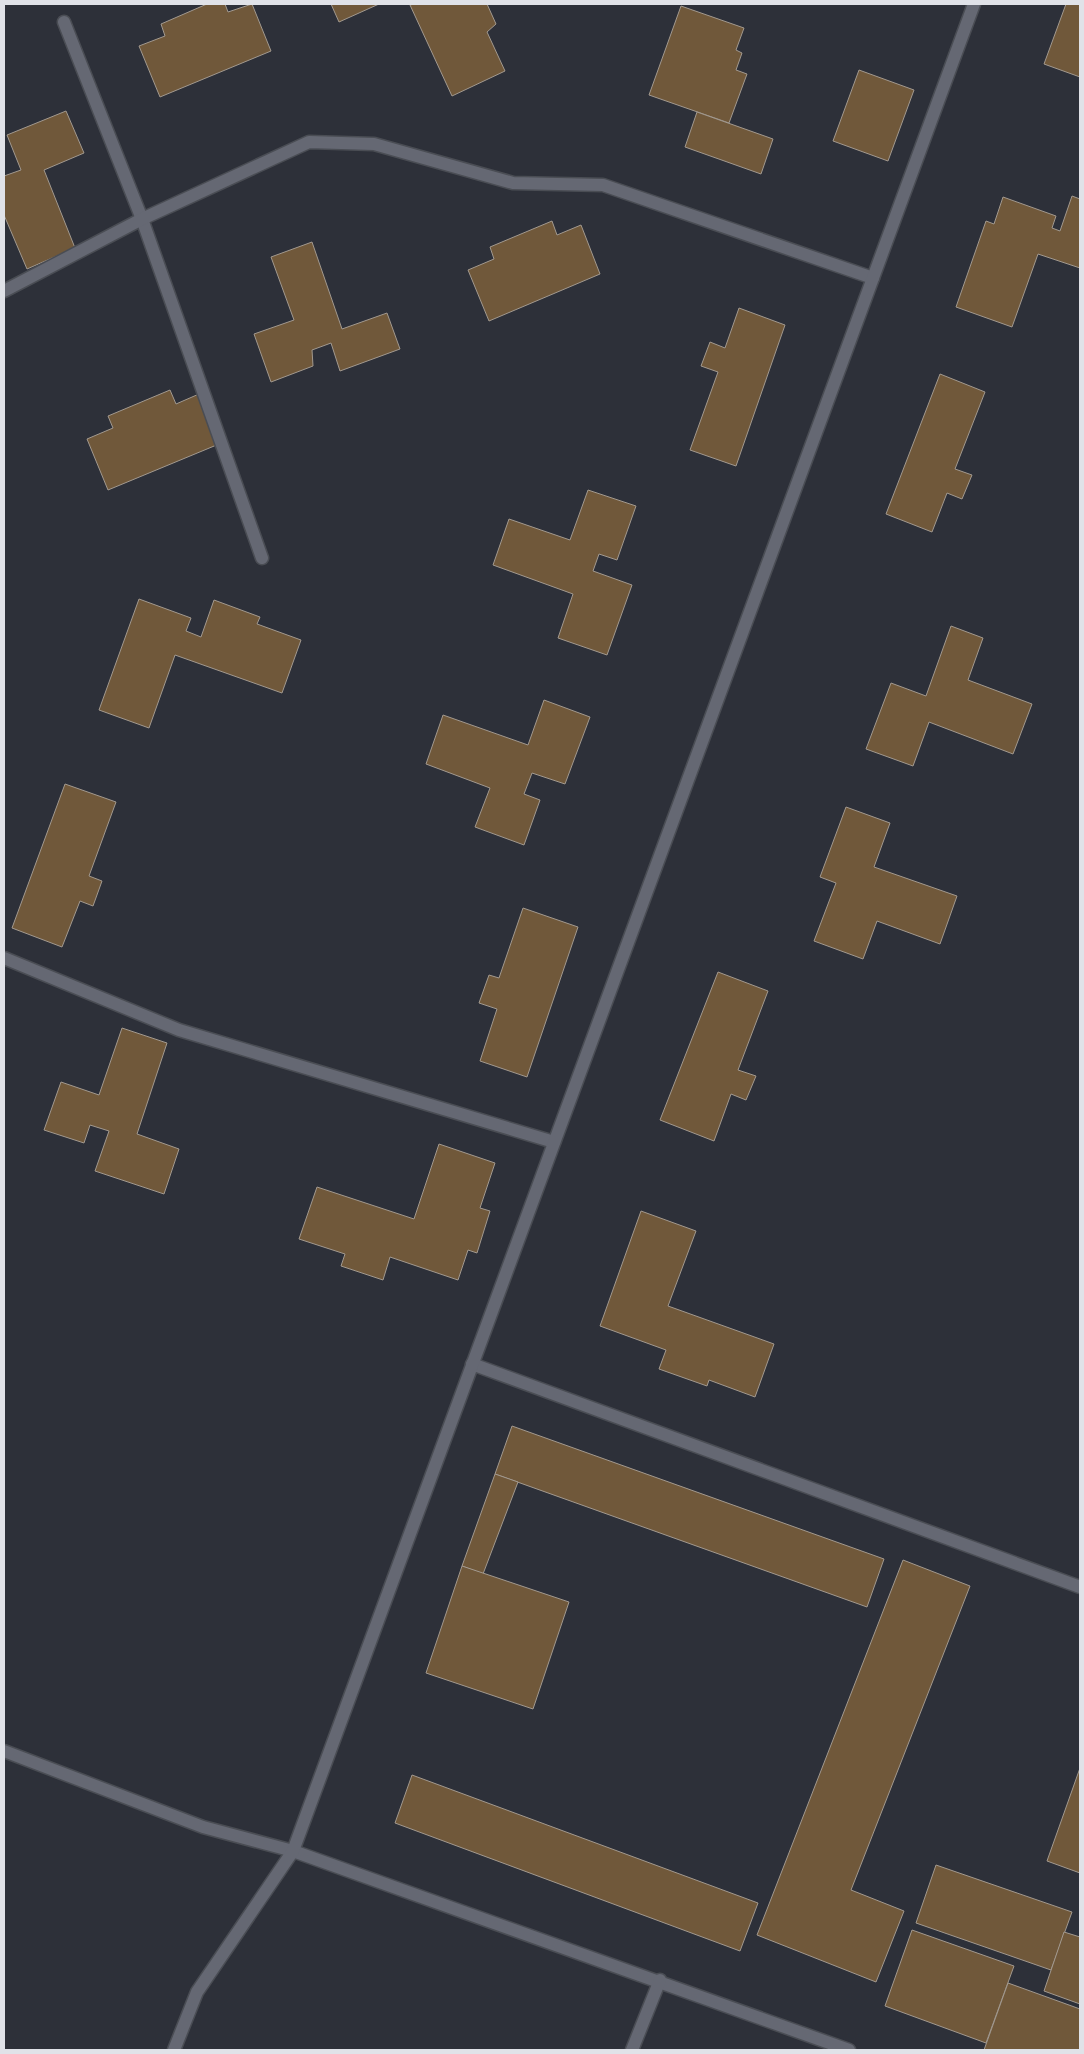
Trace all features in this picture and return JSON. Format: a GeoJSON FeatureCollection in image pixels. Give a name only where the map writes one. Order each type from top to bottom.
{"type":"FeatureCollection","features":[{"type":"Feature","properties":{"kind":"street"},"geometry":{"type":"LineString","coordinates":[[174,2050],[197,1992],[293,1851],[974,4]]}},
{"type":"Feature","properties":{"kind":"street"},"geometry":{"type":"LineString","coordinates":[[64,22],[142,219],[262,558]]}},
{"type":"Feature","properties":{"kind":"street"},"geometry":{"type":"LineString","coordinates":[[4,291],[142,219],[309,142],[374,144],[513,182],[603,185],[873,278]]}},
{"type":"Feature","properties":{"kind":"street"},"geometry":{"type":"LineString","coordinates":[[4,958],[179,1030],[554,1142]]}},
{"type":"Feature","properties":{"kind":"street"},"geometry":{"type":"LineString","coordinates":[[472,1364],[1080,1587]]}},
{"type":"Feature","properties":{"kind":"street"},"geometry":{"type":"LineString","coordinates":[[4,1751],[203,1827],[293,1851],[660,1980],[849,2050]]}},
{"type":"Feature","properties":{"kind":"street"},"geometry":{"type":"LineString","coordinates":[[632,2050],[660,1980]]}},
{"type":"Feature","properties":{"kind":"building"},"geometry":{"type":"Polygon","coordinates":[[[207,4],[225,4],[228,12],[252,4],[271,51],[160,97],[139,46],[165,36],[161,24],[207,4]]]}},
{"type":"Feature","properties":{"kind":"building"},"geometry":{"type":"Polygon","coordinates":[[[331,4],[379,4],[339,22],[331,4]]]}},
{"type":"Feature","properties":{"kind":"building"},"geometry":{"type":"Polygon","coordinates":[[[487,4],[496,24],[487,32],[505,71],[452,96],[410,5],[487,4]]]}},
{"type":"Feature","properties":{"kind":"building"},"geometry":{"type":"Polygon","coordinates":[[[1066,4],[1080,4],[1080,77],[1044,64],[1066,4]]]}},
{"type":"Feature","properties":{"kind":"building"},"geometry":{"type":"Polygon","coordinates":[[[681,6],[744,28],[736,50],[742,53],[736,70],[747,74],[729,123],[649,95],[681,6]]]}},
{"type":"Feature","properties":{"kind":"building"},"geometry":{"type":"Polygon","coordinates":[[[859,70],[914,90],[888,161],[833,141],[859,70]]]}},
{"type":"Feature","properties":{"kind":"building"},"geometry":{"type":"Polygon","coordinates":[[[66,111],[84,153],[44,170],[75,248],[27,269],[4,215],[4,176],[21,170],[7,135],[66,111]]]}},
{"type":"Feature","properties":{"kind":"building"},"geometry":{"type":"Polygon","coordinates":[[[697,112],[773,139],[761,174],[685,147],[697,112]]]}},
{"type":"Feature","properties":{"kind":"building"},"geometry":{"type":"Polygon","coordinates":[[[1072,196],[1080,199],[1080,268],[1038,254],[1012,327],[956,307],[986,221],[994,224],[1003,197],[1056,216],[1052,228],[1060,231],[1072,196]]]}},
{"type":"Feature","properties":{"kind":"building"},"geometry":{"type":"Polygon","coordinates":[[[552,221],[557,235],[581,225],[600,274],[489,321],[468,270],[494,259],[490,247],[552,221]]]}},
{"type":"Feature","properties":{"kind":"building"},"geometry":{"type":"Polygon","coordinates":[[[312,242],[342,329],[387,313],[400,349],[340,371],[331,343],[312,350],[313,366],[271,382],[254,334],[294,320],[271,257],[312,242]]]}},
{"type":"Feature","properties":{"kind":"building"},"geometry":{"type":"Polygon","coordinates":[[[739,308],[785,325],[736,466],[690,450],[718,372],[701,366],[710,342],[725,348],[739,308]]]}},
{"type":"Feature","properties":{"kind":"building"},"geometry":{"type":"Polygon","coordinates":[[[940,374],[985,392],[955,469],[972,475],[962,499],[947,493],[932,532],[886,514],[940,374]]]}},
{"type":"Feature","properties":{"kind":"building"},"geometry":{"type":"Polygon","coordinates":[[[170,390],[176,404],[199,394],[219,444],[108,490],[87,439],[113,428],[108,416],[170,390]]]}},
{"type":"Feature","properties":{"kind":"building"},"geometry":{"type":"Polygon","coordinates":[[[588,490],[636,506],[617,560],[599,554],[593,571],[632,585],[607,655],[558,638],[573,594],[493,565],[509,519],[570,540],[588,490]]]}},
{"type":"Feature","properties":{"kind":"building"},"geometry":{"type":"Polygon","coordinates":[[[139,599],[191,618],[186,631],[201,637],[214,600],[260,617],[257,624],[301,640],[282,693],[175,655],[149,728],[99,710],[139,599]]]}},
{"type":"Feature","properties":{"kind":"building"},"geometry":{"type":"Polygon","coordinates":[[[951,626],[983,638],[968,680],[1032,704],[1013,754],[929,722],[913,766],[866,749],[891,683],[926,696],[951,626]]]}},
{"type":"Feature","properties":{"kind":"building"},"geometry":{"type":"Polygon","coordinates":[[[544,700],[590,717],[565,784],[532,773],[524,794],[540,800],[524,845],[475,827],[490,788],[426,764],[443,715],[528,745],[544,700]]]}},
{"type":"Feature","properties":{"kind":"building"},"geometry":{"type":"Polygon","coordinates":[[[65,784],[116,802],[89,876],[102,881],[93,906],[80,901],[62,947],[12,928],[65,784]]]}},
{"type":"Feature","properties":{"kind":"building"},"geometry":{"type":"Polygon","coordinates":[[[846,807],[890,823],[874,867],[957,896],[940,944],[877,921],[863,959],[814,941],[836,883],[820,877],[846,807]]]}},
{"type":"Feature","properties":{"kind":"building"},"geometry":{"type":"Polygon","coordinates":[[[523,908],[578,927],[527,1077],[480,1061],[497,1009],[479,1003],[489,975],[499,978],[523,908]]]}},
{"type":"Feature","properties":{"kind":"building"},"geometry":{"type":"Polygon","coordinates":[[[718,972],[768,991],[738,1070],[756,1076],[746,1100],[731,1094],[714,1141],[660,1120],[718,972]]]}},
{"type":"Feature","properties":{"kind":"building"},"geometry":{"type":"Polygon","coordinates":[[[122,1028],[167,1043],[137,1134],[179,1149],[164,1194],[95,1171],[109,1131],[90,1125],[84,1143],[44,1130],[61,1082],[99,1095],[122,1028]]]}},
{"type":"Feature","properties":{"kind":"building"},"geometry":{"type":"Polygon","coordinates":[[[439,1144],[495,1163],[480,1208],[490,1211],[477,1253],[468,1250],[458,1280],[390,1257],[383,1280],[341,1266],[345,1254],[299,1239],[317,1187],[414,1219],[439,1144]]]}},
{"type":"Feature","properties":{"kind":"building"},"geometry":{"type":"Polygon","coordinates":[[[641,1211],[696,1231],[668,1306],[774,1344],[755,1397],[709,1380],[707,1386],[659,1369],[666,1350],[600,1326],[641,1211]]]}},
{"type":"Feature","properties":{"kind":"building"},"geometry":{"type":"Polygon","coordinates":[[[512,1426],[884,1559],[867,1607],[495,1474],[512,1426]]]}},
{"type":"Feature","properties":{"kind":"building"},"geometry":{"type":"Polygon","coordinates":[[[495,1474],[518,1482],[483,1574],[462,1566],[495,1474]]]}},
{"type":"Feature","properties":{"kind":"building"},"geometry":{"type":"Polygon","coordinates":[[[903,1560],[970,1586],[851,1890],[904,1911],[876,1982],[757,1935],[903,1560]]]}},
{"type":"Feature","properties":{"kind":"building"},"geometry":{"type":"Polygon","coordinates":[[[462,1566],[569,1602],[533,1709],[426,1673],[462,1566]]]}},
{"type":"Feature","properties":{"kind":"building"},"geometry":{"type":"Polygon","coordinates":[[[1080,1768],[1080,1873],[1047,1861],[1080,1768]]]}},
{"type":"Feature","properties":{"kind":"building"},"geometry":{"type":"Polygon","coordinates":[[[412,1775],[758,1903],[740,1951],[395,1823],[412,1775]]]}},
{"type":"Feature","properties":{"kind":"building"},"geometry":{"type":"Polygon","coordinates":[[[936,1865],[1072,1912],[1051,1970],[916,1923],[936,1865]]]}},
{"type":"Feature","properties":{"kind":"building"},"geometry":{"type":"Polygon","coordinates":[[[912,1930],[1014,1966],[986,2043],[885,2006],[912,1930]]]}},
{"type":"Feature","properties":{"kind":"building"},"geometry":{"type":"Polygon","coordinates":[[[1064,1932],[1080,1937],[1080,2004],[1044,1991],[1064,1932]]]}},
{"type":"Feature","properties":{"kind":"building"},"geometry":{"type":"Polygon","coordinates":[[[1008,1983],[1080,2009],[1080,2050],[984,2050],[1008,1983]]]}}]}
